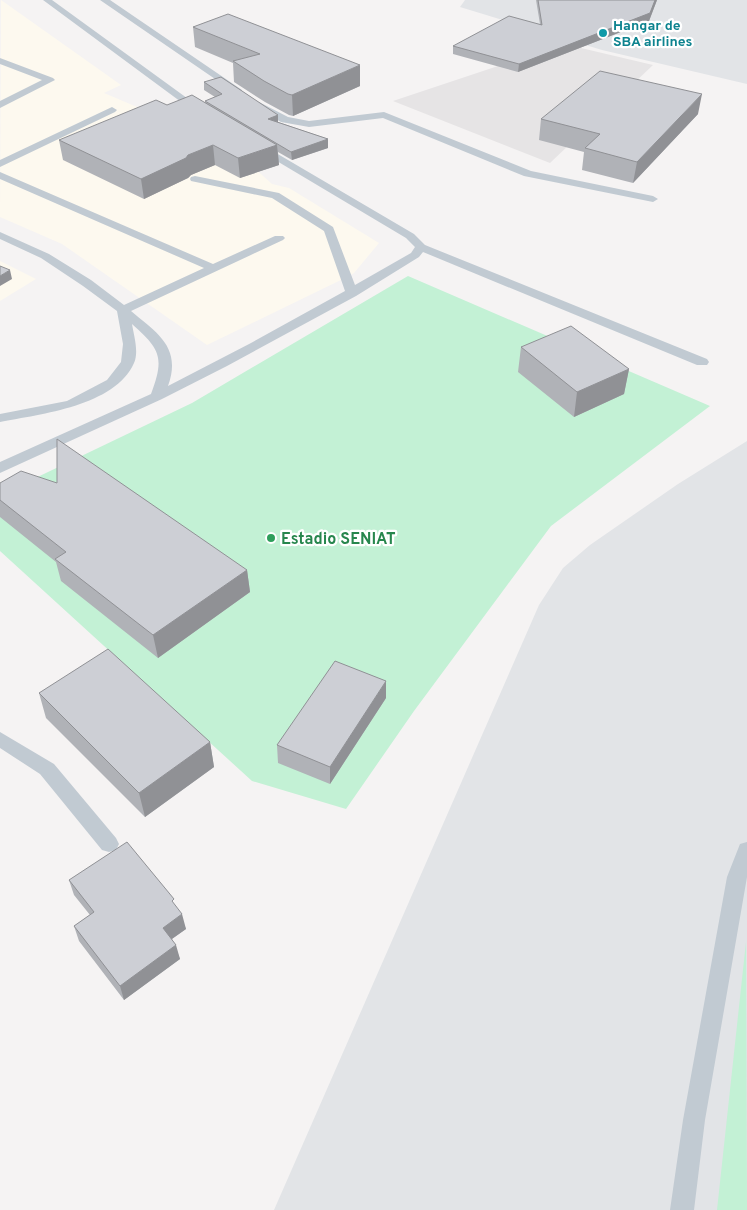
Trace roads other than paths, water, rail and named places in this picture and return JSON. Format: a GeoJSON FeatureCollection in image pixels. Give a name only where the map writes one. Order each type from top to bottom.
{"type":"FeatureCollection","features":[{"type":"Feature","properties":{"kind":"lane"},"geometry":{"type":"LineString","coordinates":[[47,0],[212,119]]}},
{"type":"Feature","properties":{"kind":"lane"},"geometry":{"type":"LineString","coordinates":[[104,0],[249,98],[285,120],[294,122],[334,122],[375,114],[384,115],[528,174],[653,199]]}},
{"type":"Feature","properties":{"kind":"lane"},"geometry":{"type":"LineString","coordinates":[[0,61],[50,80],[0,105]]}},
{"type":"Feature","properties":{"kind":"lane"},"geometry":{"type":"LineString","coordinates":[[0,164],[112,110]]}},
{"type":"Feature","properties":{"kind":"lane"},"geometry":{"type":"LineString","coordinates":[[245,138],[410,236],[421,247],[702,362]]}},
{"type":"Feature","properties":{"kind":"lane"},"geometry":{"type":"LineString","coordinates":[[0,175],[214,268]]}},
{"type":"Feature","properties":{"kind":"lane"},"geometry":{"type":"LineString","coordinates":[[196,179],[275,195],[329,229],[352,293]]}},
{"type":"Feature","properties":{"kind":"lane"},"geometry":{"type":"LineString","coordinates":[[0,235],[45,256],[87,283],[123,310],[158,341],[166,358],[163,380],[157,396]]}},
{"type":"Feature","properties":{"kind":"lane"},"geometry":{"type":"LineString","coordinates":[[123,310],[279,238]]}},
{"type":"Feature","properties":{"kind":"lane"},"geometry":{"type":"LineString","coordinates":[[0,468],[230,361],[352,293],[415,255],[421,247]]}},
{"type":"Feature","properties":{"kind":"lane"},"geometry":{"type":"LineString","coordinates":[[0,418],[71,404],[112,384],[128,362],[129,344],[123,310]]}},
{"type":"Feature","properties":{"kind":"lane"},"geometry":{"type":"LineString","coordinates":[[0,739],[47,769],[109,844]]}},
{"type":"Feature","properties":{"kind":"lane"},"geometry":{"type":"LineString","coordinates":[[682,1210],[694,1120],[735,887],[747,850]]}},
{"type":"Feature","properties":{"kind":"place","name":"Hangar de SBA airlines"},"geometry":{"type":"Point","coordinates":[603,33]}},
{"type":"Feature","properties":{"kind":"place","name":"Estadio SENIAT"},"geometry":{"type":"Point","coordinates":[271,538]}}]}
